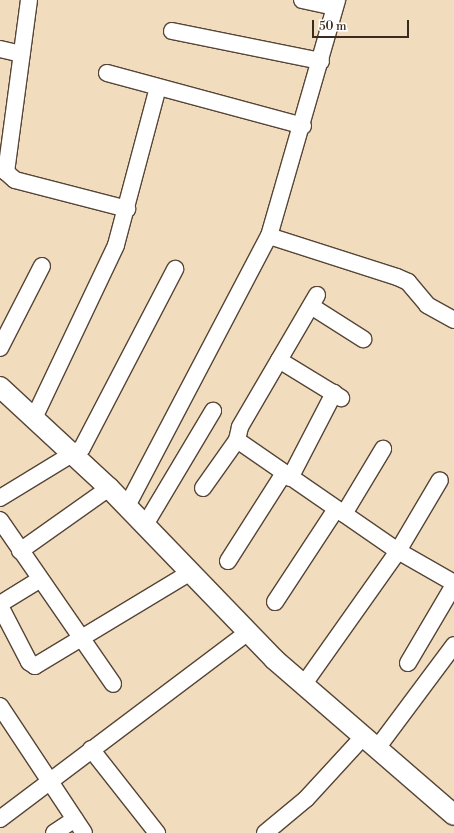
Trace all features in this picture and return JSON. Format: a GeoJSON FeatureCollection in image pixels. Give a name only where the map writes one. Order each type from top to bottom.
{"type":"FeatureCollection","features":[{"type":"Feature","properties":{"kind":"street"},"geometry":{"type":"LineString","coordinates":[[29,0],[6,163],[9,177],[127,209]]}},
{"type":"Feature","properties":{"kind":"street"},"geometry":{"type":"LineString","coordinates":[[127,506],[269,236],[303,126],[336,4],[302,0]]}},
{"type":"Feature","properties":{"kind":"street"},"geometry":{"type":"LineString","coordinates":[[172,32],[321,61]]}},
{"type":"Feature","properties":{"kind":"street"},"geometry":{"type":"LineString","coordinates":[[0,49],[21,54]]}},
{"type":"Feature","properties":{"kind":"street"},"geometry":{"type":"LineString","coordinates":[[107,73],[303,126]]}},
{"type":"Feature","properties":{"kind":"street"},"geometry":{"type":"LineString","coordinates":[[34,418],[116,245],[127,209],[158,87]]}},
{"type":"Feature","properties":{"kind":"street"},"geometry":{"type":"LineString","coordinates":[[269,236],[398,276],[408,282],[427,305],[454,320]]}},
{"type":"Feature","properties":{"kind":"street"},"geometry":{"type":"LineString","coordinates":[[0,348],[42,266]]}},
{"type":"Feature","properties":{"kind":"street"},"geometry":{"type":"LineString","coordinates":[[0,498],[74,454],[92,433],[175,269]]}},
{"type":"Feature","properties":{"kind":"street"},"geometry":{"type":"LineString","coordinates":[[203,488],[237,440],[237,433],[314,300],[363,339]]}},
{"type":"Feature","properties":{"kind":"street"},"geometry":{"type":"LineString","coordinates":[[228,561],[287,475],[337,396],[279,360]]}},
{"type":"Feature","properties":{"kind":"street"},"geometry":{"type":"LineString","coordinates":[[0,387],[110,488],[248,632],[304,684],[454,816]]}},
{"type":"Feature","properties":{"kind":"street"},"geometry":{"type":"LineString","coordinates":[[145,525],[213,411]]}},
{"type":"Feature","properties":{"kind":"street"},"geometry":{"type":"LineString","coordinates":[[237,440],[398,551],[454,584],[408,663]]}},
{"type":"Feature","properties":{"kind":"street"},"geometry":{"type":"LineString","coordinates":[[275,602],[383,449]]}},
{"type":"Feature","properties":{"kind":"street"},"geometry":{"type":"LineString","coordinates":[[304,684],[398,551],[440,480]]}},
{"type":"Feature","properties":{"kind":"street"},"geometry":{"type":"LineString","coordinates":[[20,551],[110,488]]}},
{"type":"Feature","properties":{"kind":"street"},"geometry":{"type":"LineString","coordinates":[[0,520],[80,640],[114,684]]}},
{"type":"Feature","properties":{"kind":"street"},"geometry":{"type":"LineString","coordinates":[[39,580],[0,605],[29,662],[34,666],[80,640],[191,572]]}},
{"type":"Feature","properties":{"kind":"street"},"geometry":{"type":"LineString","coordinates":[[1,817],[248,632]]}},
{"type":"Feature","properties":{"kind":"street"},"geometry":{"type":"LineString","coordinates":[[265,833],[371,742],[454,645]]}},
{"type":"Feature","properties":{"kind":"street"},"geometry":{"type":"LineString","coordinates":[[0,706],[48,783],[84,833]]}},
{"type":"Feature","properties":{"kind":"street"},"geometry":{"type":"LineString","coordinates":[[91,749],[157,833]]}},
{"type":"Feature","properties":{"kind":"street"},"geometry":{"type":"LineString","coordinates":[[54,833],[75,819]]}}]}
